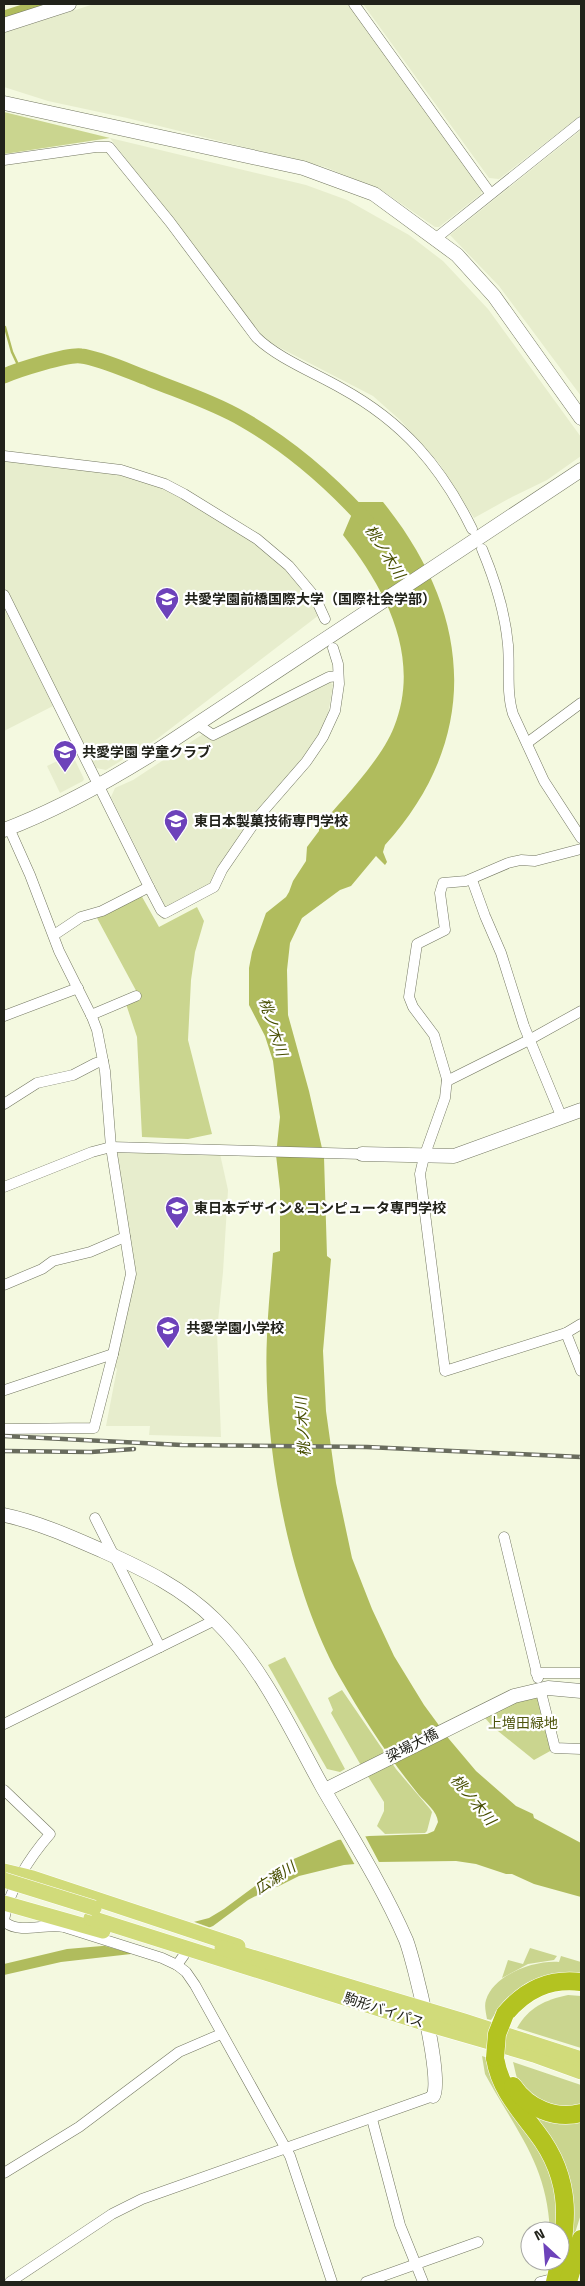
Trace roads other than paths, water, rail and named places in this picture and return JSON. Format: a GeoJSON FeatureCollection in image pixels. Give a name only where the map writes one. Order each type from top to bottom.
{"type":"FeatureCollection","features":[{"type":"Feature","properties":{"kind":"highway"},"geometry":{"type":"LineString","coordinates":[[557,2281],[565,2232],[566,2214],[563,2185],[547,2147],[514,2105],[502,2084],[499,2059],[509,2016],[522,1997],[540,1986],[562,1981],[581,1982]]}},
{"type":"Feature","properties":{"kind":"highway"},"geometry":{"type":"LineString","coordinates":[[509,2016],[528,2002],[545,1993],[568,1989],[581,1990]]}},
{"type":"Feature","properties":{"kind":"highway"},"geometry":{"type":"LineString","coordinates":[[499,2059],[512,2085],[527,2102],[554,2114],[581,2113]]}},
{"type":"Feature","properties":{"kind":"highway"},"geometry":{"type":"LineString","coordinates":[[557,2281],[581,2239]]}},
{"type":"Feature","properties":{"kind":"main road"},"geometry":{"type":"LineString","coordinates":[[4,1871],[22,1875],[146,1925],[177,1956]]}},
{"type":"Feature","properties":{"kind":"main road"},"geometry":{"type":"LineString","coordinates":[[4,1880],[93,1913]]}},
{"type":"Feature","properties":{"kind":"main road"},"geometry":{"type":"LineString","coordinates":[[5,1899],[93,1913],[146,1925]]}},
{"type":"Feature","properties":{"kind":"main road"},"geometry":{"type":"LineString","coordinates":[[5,1899],[99,1934],[177,1956]]}},
{"type":"Feature","properties":{"kind":"main road","name":"駒形バイパス"},"geometry":{"type":"LineString","coordinates":[[146,1925],[207,1939],[581,2072]]}},
{"type":"Feature","properties":{"kind":"main road","name":"駒形バイパス"},"geometry":{"type":"LineString","coordinates":[[177,1956],[285,1979],[581,2059]]}},
{"type":"Feature","properties":{"kind":"street"},"geometry":{"type":"LineString","coordinates":[[4,25],[69,4]]}},
{"type":"Feature","properties":{"kind":"street"},"geometry":{"type":"LineString","coordinates":[[354,4],[490,193]]}},
{"type":"Feature","properties":{"kind":"street"},"geometry":{"type":"LineString","coordinates":[[4,103],[303,168],[374,194],[457,255],[494,296],[581,418]]}},
{"type":"Feature","properties":{"kind":"street"},"geometry":{"type":"LineString","coordinates":[[435,239],[490,193],[581,122]]}},
{"type":"Feature","properties":{"kind":"street"},"geometry":{"type":"LineString","coordinates":[[4,160],[96,147],[109,147],[260,341],[270,349],[355,395],[401,429],[441,474],[457,499],[472,529]]}},
{"type":"Feature","properties":{"kind":"street"},"geometry":{"type":"LineString","coordinates":[[4,456],[121,470],[165,484],[257,539],[284,561],[316,597],[325,619]]}},
{"type":"Feature","properties":{"kind":"street"},"geometry":{"type":"LineString","coordinates":[[4,1429],[94,1428],[130,1286],[131,1274],[111,1147],[103,1061],[97,1030],[59,951],[54,934],[6,829],[100,786],[581,470]]}},
{"type":"Feature","properties":{"kind":"street"},"geometry":{"type":"LineString","coordinates":[[482,549],[493,575],[504,614],[508,646],[510,704],[548,788],[581,838]]}},
{"type":"Feature","properties":{"kind":"street"},"geometry":{"type":"LineString","coordinates":[[4,595],[149,887],[161,910],[165,913],[214,887],[227,862],[259,816],[306,762],[323,737],[335,711],[338,664],[333,648]]}},
{"type":"Feature","properties":{"kind":"street"},"geometry":{"type":"LineString","coordinates":[[197,724],[213,735],[330,677],[338,676]]}},
{"type":"Feature","properties":{"kind":"street"},"geometry":{"type":"LineString","coordinates":[[527,743],[581,703]]}},
{"type":"Feature","properties":{"kind":"street"},"geometry":{"type":"LineString","coordinates":[[581,849],[535,861],[521,860],[508,863],[472,880],[443,882],[440,893],[445,930],[442,933],[418,942],[409,992],[413,1007],[434,1035],[447,1081],[441,1112],[424,1157],[420,1174],[445,1371],[566,1333],[581,1324]]}},
{"type":"Feature","properties":{"kind":"street"},"geometry":{"type":"LineString","coordinates":[[472,880],[484,916],[501,953],[529,1040],[562,1118]]}},
{"type":"Feature","properties":{"kind":"street"},"geometry":{"type":"LineString","coordinates":[[54,934],[81,917],[102,911],[149,887]]}},
{"type":"Feature","properties":{"kind":"street"},"geometry":{"type":"LineString","coordinates":[[4,1016],[78,988]]}},
{"type":"Feature","properties":{"kind":"street"},"geometry":{"type":"LineString","coordinates":[[91,1015],[136,996]]}},
{"type":"Feature","properties":{"kind":"street"},"geometry":{"type":"LineString","coordinates":[[447,1081],[529,1040],[581,1011]]}},
{"type":"Feature","properties":{"kind":"street"},"geometry":{"type":"LineString","coordinates":[[4,1104],[37,1083],[73,1075],[103,1061]]}},
{"type":"Feature","properties":{"kind":"street"},"geometry":{"type":"LineString","coordinates":[[4,1187],[92,1152],[111,1147],[233,1149],[424,1157],[454,1156],[581,1110]]}},
{"type":"Feature","properties":{"kind":"street"},"geometry":{"type":"LineString","coordinates":[[4,1285],[42,1269],[53,1261],[90,1252],[125,1238]]}},
{"type":"Feature","properties":{"kind":"street"},"geometry":{"type":"LineString","coordinates":[[566,1333],[581,1370]]}},
{"type":"Feature","properties":{"kind":"street"},"geometry":{"type":"LineString","coordinates":[[4,1390],[113,1354]]}},
{"type":"Feature","properties":{"kind":"street"},"geometry":{"type":"LineString","coordinates":[[4,1514],[60,1532],[162,1580],[186,1596],[215,1620],[249,1660],[260,1675],[346,1825],[399,1924],[411,1953],[426,2017],[437,2088],[433,2096],[128,2206],[13,2281]]}},
{"type":"Feature","properties":{"kind":"street"},"geometry":{"type":"LineString","coordinates":[[95,1518],[112,1556],[160,1647]]}},
{"type":"Feature","properties":{"kind":"street"},"geometry":{"type":"LineString","coordinates":[[504,1537],[537,1675],[581,1673]]}},
{"type":"Feature","properties":{"kind":"street"},"geometry":{"type":"LineString","coordinates":[[4,1724],[215,1620]]}},
{"type":"Feature","properties":{"kind":"street","name":"梁場大橋"},"geometry":{"type":"LineString","coordinates":[[325,1790],[508,1698],[535,1690],[557,1688],[581,1690]]}},
{"type":"Feature","properties":{"kind":"street"},"geometry":{"type":"LineString","coordinates":[[542,1696],[555,1748],[581,1749]]}},
{"type":"Feature","properties":{"kind":"street"},"geometry":{"type":"LineString","coordinates":[[4,1790],[50,1834],[34,1853],[22,1875],[5,1899],[4,1920],[14,1927],[57,1926],[99,1934]]}},
{"type":"Feature","properties":{"kind":"street"},"geometry":{"type":"LineString","coordinates":[[177,1956],[286,2149],[332,2282]]}},
{"type":"Feature","properties":{"kind":"street"},"geometry":{"type":"LineString","coordinates":[[4,2173],[79,2127],[179,2052],[221,2034]]}},
{"type":"Feature","properties":{"kind":"street"},"geometry":{"type":"LineString","coordinates":[[372,2119],[400,2225],[423,2282]]}},
{"type":"Feature","properties":{"kind":"street"},"geometry":{"type":"LineString","coordinates":[[366,2282],[478,2242]]}},
{"type":"Feature","properties":{"kind":"water","name":"広瀬川"},"geometry":{"type":"Polygon","coordinates":[[[357,502],[383,502],[413,544],[435,587],[449,630],[454,674],[451,718],[439,761],[417,804],[385,845],[383,852],[387,862],[385,865],[376,856],[351,886],[340,890],[302,918],[290,943],[287,970],[288,1015],[309,1091],[324,1157],[327,1256],[331,1259],[323,1351],[326,1411],[336,1483],[352,1558],[372,1609],[394,1656],[424,1705],[476,1771],[516,1806],[533,1814],[534,1818],[581,1843],[581,1897],[534,1884],[512,1874],[506,1874],[476,1864],[456,1861],[377,1862],[344,1865],[299,1876],[277,1887],[275,1886],[248,1900],[213,1926],[168,1945],[131,1954],[61,1962],[4,1975],[4,1964],[67,1949],[102,1946],[209,1918],[289,1861],[338,1840],[369,1836],[427,1834],[434,1831],[438,1822],[433,1811],[408,1781],[367,1722],[339,1676],[321,1640],[292,1556],[274,1465],[269,1420],[267,1336],[273,1253],[280,1251],[280,1190],[276,1155],[280,1117],[273,1061],[265,1036],[249,1005],[249,968],[252,952],[266,913],[286,897],[293,881],[306,861],[307,847],[319,831],[319,827],[371,766],[380,752],[394,727],[402,701],[404,675],[401,649],[395,625],[373,578],[343,535],[357,502]]]}},
{"type":"Feature","properties":{"kind":"waterway"},"geometry":{"type":"LineString","coordinates":[[4,15],[38,4]]}},
{"type":"Feature","properties":{"kind":"waterway"},"geometry":{"type":"LineString","coordinates":[[5,327],[12,352],[20,369]]}},
{"type":"Feature","properties":{"kind":"waterway","name":"桃ノ木川"},"geometry":{"type":"LineString","coordinates":[[4,376],[54,360],[81,356],[106,362],[198,398],[233,414],[278,442],[325,479],[367,522]]}},
{"type":"Feature","properties":{"kind":"railway"},"geometry":{"type":"LineString","coordinates":[[4,1436],[182,1445],[367,1447],[581,1457]]}},
{"type":"Feature","properties":{"kind":"railway"},"geometry":{"type":"LineString","coordinates":[[4,1451],[91,1452],[134,1449]]}},
{"type":"Feature","properties":{"kind":"place","name":"共愛学園前橋国際大学（国際社会学部）"},"geometry":{"type":"Point","coordinates":[167,620]}},
{"type":"Feature","properties":{"kind":"place","name":"共愛学園 学童クラブ"},"geometry":{"type":"Point","coordinates":[65,773]}},
{"type":"Feature","properties":{"kind":"place","name":"東日本製菓技術専門学校"},"geometry":{"type":"Point","coordinates":[176,842]}},
{"type":"Feature","properties":{"kind":"place","name":"東日本デザイン＆コンピュータ専門学校"},"geometry":{"type":"Point","coordinates":[177,1229]}},
{"type":"Feature","properties":{"kind":"place","name":"共愛学園小学校"},"geometry":{"type":"Point","coordinates":[168,1349]}},
{"type":"Feature","properties":{"kind":"park label","name":"上増田緑地"},"geometry":{"type":"Point","coordinates":[523,1723]}}]}
